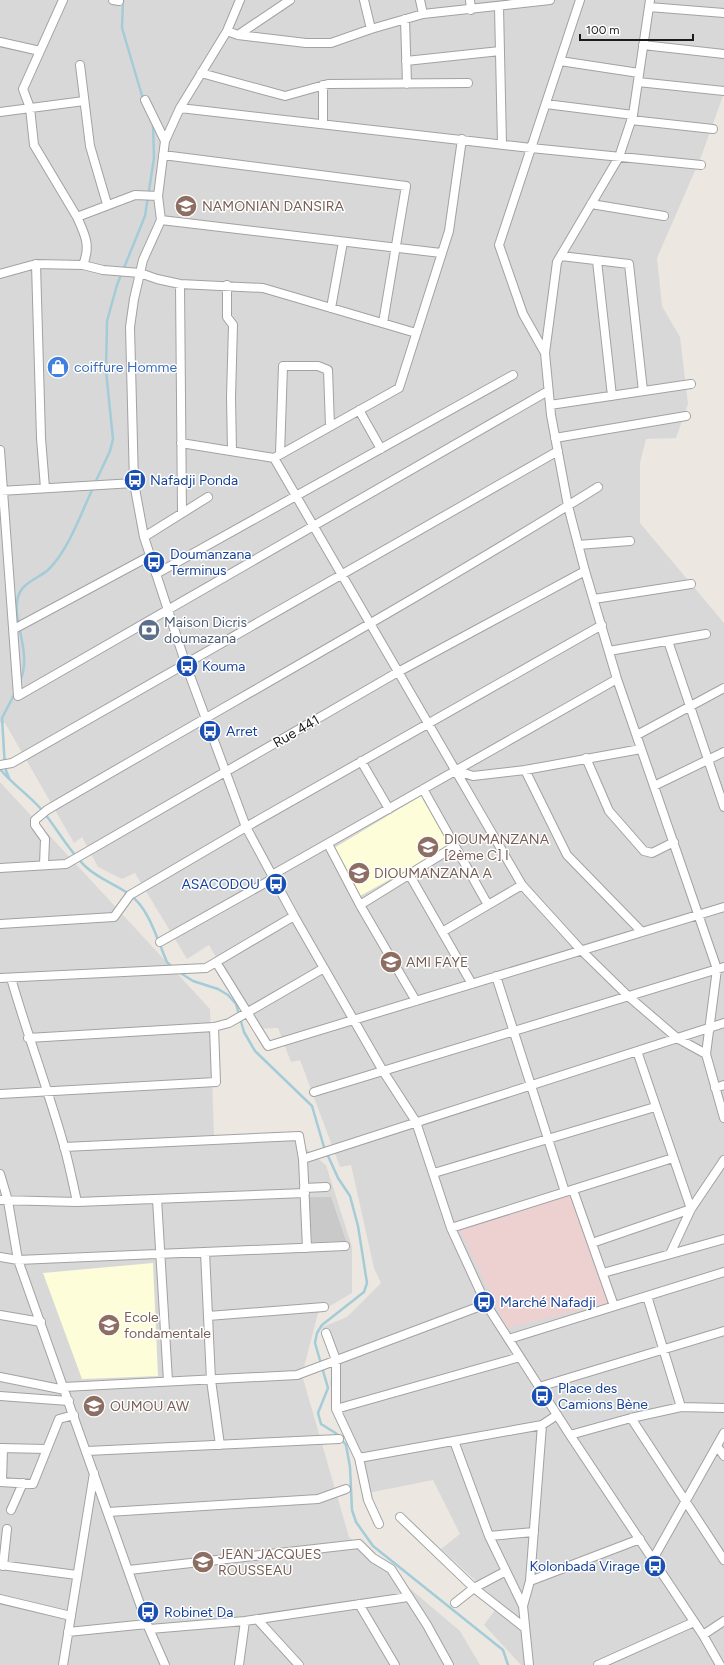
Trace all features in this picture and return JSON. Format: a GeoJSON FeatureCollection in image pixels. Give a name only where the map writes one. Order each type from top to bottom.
{"type":"FeatureCollection","features":[{"type":"Feature","properties":{"kind":"street"},"geometry":{"type":"LineString","coordinates":[[63,0],[23,90],[30,108],[34,145],[77,217],[86,236],[88,252],[83,264]]}},
{"type":"Feature","properties":{"kind":"street"},"geometry":{"type":"LineString","coordinates":[[240,0],[226,32],[180,108],[165,141],[158,196],[161,220],[143,260],[134,299],[130,327],[134,483],[144,537],[186,665],[246,827],[294,916],[383,1070],[416,1122],[451,1228],[486,1304],[570,1435],[703,1635],[720,1665]]}},
{"type":"Feature","properties":{"kind":"street"},"geometry":{"type":"LineString","coordinates":[[238,35],[290,0]]}},
{"type":"Feature","properties":{"kind":"street"},"geometry":{"type":"LineString","coordinates":[[364,0],[371,29]]}},
{"type":"Feature","properties":{"kind":"street"},"geometry":{"type":"LineString","coordinates":[[420,0],[423,14]]}},
{"type":"Feature","properties":{"kind":"street"},"geometry":{"type":"LineString","coordinates":[[470,0],[471,10]]}},
{"type":"Feature","properties":{"kind":"street"},"geometry":{"type":"LineString","coordinates":[[226,32],[238,35],[306,43],[331,43],[371,29],[423,14],[499,7],[531,1],[550,0]]}},
{"type":"Feature","properties":{"kind":"street"},"geometry":{"type":"LineString","coordinates":[[545,353],[523,314],[499,248],[580,0]]}},
{"type":"Feature","properties":{"kind":"street"},"geometry":{"type":"LineString","coordinates":[[724,13],[650,3],[632,118],[619,157],[557,262],[545,353],[548,391],[555,438],[568,506],[585,571],[617,679],[698,914],[721,968],[709,1028],[706,1054],[724,1118]]}},
{"type":"Feature","properties":{"kind":"street"},"geometry":{"type":"LineString","coordinates":[[499,7],[502,144]]}},
{"type":"Feature","properties":{"kind":"street"},"geometry":{"type":"LineString","coordinates":[[405,19],[408,84]]}},
{"type":"Feature","properties":{"kind":"street"},"geometry":{"type":"LineString","coordinates":[[0,42],[40,51]]}},
{"type":"Feature","properties":{"kind":"street"},"geometry":{"type":"LineString","coordinates":[[643,45],[724,54]]}},
{"type":"Feature","properties":{"kind":"street"},"geometry":{"type":"LineString","coordinates":[[406,61],[500,51]]}},
{"type":"Feature","properties":{"kind":"street"},"geometry":{"type":"LineString","coordinates":[[560,61],[639,77],[724,91]]}},
{"type":"Feature","properties":{"kind":"street"},"geometry":{"type":"LineString","coordinates":[[80,65],[90,146],[107,204]]}},
{"type":"Feature","properties":{"kind":"street"},"geometry":{"type":"LineString","coordinates":[[201,73],[286,96],[323,85],[468,84]]}},
{"type":"Feature","properties":{"kind":"street"},"geometry":{"type":"LineString","coordinates":[[323,85],[323,124]]}},
{"type":"Feature","properties":{"kind":"street"},"geometry":{"type":"LineString","coordinates":[[145,100],[165,141]]}},
{"type":"Feature","properties":{"kind":"street"},"geometry":{"type":"LineString","coordinates":[[0,112],[84,102]]}},
{"type":"Feature","properties":{"kind":"street"},"geometry":{"type":"LineString","coordinates":[[546,104],[713,129]]}},
{"type":"Feature","properties":{"kind":"street"},"geometry":{"type":"LineString","coordinates":[[180,108],[531,148],[702,165]]}},
{"type":"Feature","properties":{"kind":"street"},"geometry":{"type":"LineString","coordinates":[[181,442],[232,451],[277,456],[398,388],[449,231],[462,139]]}},
{"type":"Feature","properties":{"kind":"street"},"geometry":{"type":"LineString","coordinates":[[163,155],[406,186],[383,323]]}},
{"type":"Feature","properties":{"kind":"street"},"geometry":{"type":"LineString","coordinates":[[77,217],[107,204],[135,195],[158,196]]}},
{"type":"Feature","properties":{"kind":"street"},"geometry":{"type":"LineString","coordinates":[[591,204],[664,216]]}},
{"type":"Feature","properties":{"kind":"street"},"geometry":{"type":"LineString","coordinates":[[161,220],[442,253]]}},
{"type":"Feature","properties":{"kind":"street"},"geometry":{"type":"LineString","coordinates":[[331,308],[343,242]]}},
{"type":"Feature","properties":{"kind":"street"},"geometry":{"type":"LineString","coordinates":[[561,256],[629,264],[643,391]]}},
{"type":"Feature","properties":{"kind":"street"},"geometry":{"type":"LineString","coordinates":[[597,260],[612,396]]}},
{"type":"Feature","properties":{"kind":"street"},"geometry":{"type":"LineString","coordinates":[[0,274],[36,264],[83,264],[103,270],[140,272],[157,279],[180,284],[227,285],[262,288],[416,333]]}},
{"type":"Feature","properties":{"kind":"street"},"geometry":{"type":"LineString","coordinates":[[36,264],[41,438],[45,488]]}},
{"type":"Feature","properties":{"kind":"street"},"geometry":{"type":"LineString","coordinates":[[180,284],[182,513]]}},
{"type":"Feature","properties":{"kind":"street"},"geometry":{"type":"LineString","coordinates":[[227,285],[227,317],[233,325],[231,397],[232,451]]}},
{"type":"Feature","properties":{"kind":"street"},"geometry":{"type":"LineString","coordinates":[[330,426],[328,370],[318,366],[283,366],[277,456],[296,496],[522,885],[581,950],[628,996],[676,1038],[706,1054]]}},
{"type":"Feature","properties":{"kind":"street"},"geometry":{"type":"LineString","coordinates":[[156,574],[513,375]]}},
{"type":"Feature","properties":{"kind":"street"},"geometry":{"type":"LineString","coordinates":[[550,405],[691,384]]}},
{"type":"Feature","properties":{"kind":"street"},"geometry":{"type":"LineString","coordinates":[[0,450],[18,696],[548,391]]}},
{"type":"Feature","properties":{"kind":"street"},"geometry":{"type":"LineString","coordinates":[[359,410],[381,449]]}},
{"type":"Feature","properties":{"kind":"street"},"geometry":{"type":"LineString","coordinates":[[555,438],[686,416]]}},
{"type":"Feature","properties":{"kind":"street"},"geometry":{"type":"LineString","coordinates":[[0,765],[12,764],[558,451]]}},
{"type":"Feature","properties":{"kind":"street"},"geometry":{"type":"LineString","coordinates":[[2,491],[134,483]]}},
{"type":"Feature","properties":{"kind":"street"},"geometry":{"type":"LineString","coordinates":[[44,865],[45,840],[35,825],[35,820],[47,810],[206,716],[370,625],[598,487]]}},
{"type":"Feature","properties":{"kind":"street"},"geometry":{"type":"LineString","coordinates":[[144,537],[208,497]]}},
{"type":"Feature","properties":{"kind":"street"},"geometry":{"type":"LineString","coordinates":[[578,545],[630,541]]}},
{"type":"Feature","properties":{"kind":"street"},"geometry":{"type":"LineString","coordinates":[[14,629],[150,556]]}},
{"type":"Feature","properties":{"kind":"street","name":"Rue 441"},"geometry":{"type":"LineString","coordinates":[[0,868],[66,864],[398,672],[585,571]]}},
{"type":"Feature","properties":{"kind":"street"},"geometry":{"type":"LineString","coordinates":[[594,599],[691,584]]}},
{"type":"Feature","properties":{"kind":"street"},"geometry":{"type":"LineString","coordinates":[[0,924],[114,917],[130,895],[361,761],[602,625]]}},
{"type":"Feature","properties":{"kind":"street"},"geometry":{"type":"LineString","coordinates":[[609,651],[706,634]]}},
{"type":"Feature","properties":{"kind":"street"},"geometry":{"type":"LineString","coordinates":[[668,641],[724,807]]}},
{"type":"Feature","properties":{"kind":"street"},"geometry":{"type":"LineString","coordinates":[[160,942],[455,770],[617,679]]}},
{"type":"Feature","properties":{"kind":"street"},"geometry":{"type":"LineString","coordinates":[[637,735],[724,688]]}},
{"type":"Feature","properties":{"kind":"street"},"geometry":{"type":"LineString","coordinates":[[455,770],[473,776],[525,770],[641,749]]}},
{"type":"Feature","properties":{"kind":"street"},"geometry":{"type":"LineString","coordinates":[[654,786],[724,752]]}},
{"type":"Feature","properties":{"kind":"street"},"geometry":{"type":"LineString","coordinates":[[586,758],[609,812],[644,851],[652,853],[674,842]]}},
{"type":"Feature","properties":{"kind":"street"},"geometry":{"type":"LineString","coordinates":[[361,761],[389,809]]}},
{"type":"Feature","properties":{"kind":"street"},"geometry":{"type":"LineString","coordinates":[[525,770],[567,855],[642,932]]}},
{"type":"Feature","properties":{"kind":"street"},"geometry":{"type":"LineString","coordinates":[[423,789],[488,904]]}},
{"type":"Feature","properties":{"kind":"street"},"geometry":{"type":"LineString","coordinates":[[328,844],[360,905],[416,1001]]}},
{"type":"Feature","properties":{"kind":"street"},"geometry":{"type":"LineString","coordinates":[[360,905],[456,846]]}},
{"type":"Feature","properties":{"kind":"street"},"geometry":{"type":"LineString","coordinates":[[409,874],[472,984]]}},
{"type":"Feature","properties":{"kind":"street"},"geometry":{"type":"LineString","coordinates":[[442,932],[522,885]]}},
{"type":"Feature","properties":{"kind":"street"},"geometry":{"type":"LineString","coordinates":[[216,962],[246,1013],[268,1046],[724,906]]}},
{"type":"Feature","properties":{"kind":"street"},"geometry":{"type":"LineString","coordinates":[[0,978],[206,968],[294,916]]}},
{"type":"Feature","properties":{"kind":"street"},"geometry":{"type":"LineString","coordinates":[[28,1038],[214,1027],[229,1022],[246,1013],[324,968]]}},
{"type":"Feature","properties":{"kind":"street"},"geometry":{"type":"LineString","coordinates":[[314,1092],[721,968]]}},
{"type":"Feature","properties":{"kind":"street"},"geometry":{"type":"LineString","coordinates":[[496,976],[565,1192]]}},
{"type":"Feature","properties":{"kind":"street"},"geometry":{"type":"LineString","coordinates":[[11,978],[28,1038],[48,1091],[64,1147],[77,1202]]}},
{"type":"Feature","properties":{"kind":"street"},"geometry":{"type":"LineString","coordinates":[[303,1159],[724,1023]]}},
{"type":"Feature","properties":{"kind":"street"},"geometry":{"type":"LineString","coordinates":[[0,1094],[216,1082],[214,1027]]}},
{"type":"Feature","properties":{"kind":"street"},"geometry":{"type":"LineString","coordinates":[[637,1051],[691,1209]]}},
{"type":"Feature","properties":{"kind":"street"},"geometry":{"type":"LineString","coordinates":[[715,1088],[724,1085]]}},
{"type":"Feature","properties":{"kind":"street"},"geometry":{"type":"LineString","coordinates":[[434,1173],[655,1106]]}},
{"type":"Feature","properties":{"kind":"street"},"geometry":{"type":"LineString","coordinates":[[64,1147],[299,1136],[303,1159],[307,1248]]}},
{"type":"Feature","properties":{"kind":"street"},"geometry":{"type":"LineString","coordinates":[[451,1228],[673,1158]]}},
{"type":"Feature","properties":{"kind":"street"},"geometry":{"type":"LineString","coordinates":[[670,1254],[691,1209],[724,1160]]}},
{"type":"Feature","properties":{"kind":"street"},"geometry":{"type":"LineString","coordinates":[[0,1174],[4,1201],[18,1260],[148,1627],[165,1665]]}},
{"type":"Feature","properties":{"kind":"street"},"geometry":{"type":"LineString","coordinates":[[4,1201],[77,1202],[157,1199],[305,1190],[326,1187]]}},
{"type":"Feature","properties":{"kind":"street"},"geometry":{"type":"LineString","coordinates":[[573,1190],[614,1306]]}},
{"type":"Feature","properties":{"kind":"street"},"geometry":{"type":"LineString","coordinates":[[157,1199],[168,1381]]}},
{"type":"Feature","properties":{"kind":"street"},"geometry":{"type":"LineString","coordinates":[[592,1243],[691,1209]]}},
{"type":"Feature","properties":{"kind":"street"},"geometry":{"type":"LineString","coordinates":[[602,1273],[724,1239]]}},
{"type":"Feature","properties":{"kind":"street"},"geometry":{"type":"LineString","coordinates":[[0,1257],[18,1260],[345,1246]]}},
{"type":"Feature","properties":{"kind":"street"},"geometry":{"type":"LineString","coordinates":[[205,1252],[211,1380],[220,1445]]}},
{"type":"Feature","properties":{"kind":"street"},"geometry":{"type":"LineString","coordinates":[[509,1339],[724,1272]]}},
{"type":"Feature","properties":{"kind":"street"},"geometry":{"type":"LineString","coordinates":[[647,1296],[681,1407]]}},
{"type":"Feature","properties":{"kind":"street"},"geometry":{"type":"LineString","coordinates":[[0,1377],[64,1389],[168,1381],[297,1375],[486,1304]]}},
{"type":"Feature","properties":{"kind":"street"},"geometry":{"type":"LineString","coordinates":[[208,1316],[324,1307]]}},
{"type":"Feature","properties":{"kind":"street"},"geometry":{"type":"LineString","coordinates":[[0,1315],[41,1322]]}},
{"type":"Feature","properties":{"kind":"street"},"geometry":{"type":"LineString","coordinates":[[539,1387],[724,1330]]}},
{"type":"Feature","properties":{"kind":"street"},"geometry":{"type":"LineString","coordinates":[[326,1333],[336,1360],[336,1409],[359,1458],[368,1500],[379,1524]]}},
{"type":"Feature","properties":{"kind":"street"},"geometry":{"type":"LineString","coordinates":[[336,1409],[520,1358]]}},
{"type":"Feature","properties":{"kind":"street"},"geometry":{"type":"LineString","coordinates":[[0,1396],[69,1401]]}},
{"type":"Feature","properties":{"kind":"street"},"geometry":{"type":"LineString","coordinates":[[570,1435],[631,1418],[681,1407],[724,1408]]}},
{"type":"Feature","properties":{"kind":"street"},"geometry":{"type":"LineString","coordinates":[[47,1449],[1,1448],[1,1482],[33,1484],[47,1449],[59,1419],[74,1415]]}},
{"type":"Feature","properties":{"kind":"street"},"geometry":{"type":"LineString","coordinates":[[359,1458],[542,1425],[557,1415]]}},
{"type":"Feature","properties":{"kind":"street"},"geometry":{"type":"LineString","coordinates":[[631,1418],[723,1556]]}},
{"type":"Feature","properties":{"kind":"street"},"geometry":{"type":"LineString","coordinates":[[523,1606],[530,1581],[542,1425]]}},
{"type":"Feature","properties":{"kind":"street"},"geometry":{"type":"LineString","coordinates":[[653,1559],[724,1433]]}},
{"type":"Feature","properties":{"kind":"street"},"geometry":{"type":"LineString","coordinates":[[87,1452],[339,1439]]}},
{"type":"Feature","properties":{"kind":"street"},"geometry":{"type":"LineString","coordinates":[[454,1441],[489,1536],[523,1606],[529,1665]]}},
{"type":"Feature","properties":{"kind":"street"},"geometry":{"type":"LineString","coordinates":[[717,1446],[724,1456]]}},
{"type":"Feature","properties":{"kind":"street"},"geometry":{"type":"LineString","coordinates":[[63,1665],[94,1472]]}},
{"type":"Feature","properties":{"kind":"street"},"geometry":{"type":"LineString","coordinates":[[11,1510],[23,1483]]}},
{"type":"Feature","properties":{"kind":"street"},"geometry":{"type":"LineString","coordinates":[[108,1512],[318,1499],[346,1489]]}},
{"type":"Feature","properties":{"kind":"street"},"geometry":{"type":"LineString","coordinates":[[400,1517],[474,1588],[525,1628]]}},
{"type":"Feature","properties":{"kind":"street"},"geometry":{"type":"LineString","coordinates":[[7,1529],[2,1566],[77,1575]]}},
{"type":"Feature","properties":{"kind":"street"},"geometry":{"type":"LineString","coordinates":[[489,1536],[534,1532]]}},
{"type":"Feature","properties":{"kind":"street"},"geometry":{"type":"LineString","coordinates":[[530,1581],[640,1539]]}},
{"type":"Feature","properties":{"kind":"street"},"geometry":{"type":"LineString","coordinates":[[129,1570],[359,1544],[373,1558],[391,1569],[427,1625],[449,1665]]}},
{"type":"Feature","properties":{"kind":"street"},"geometry":{"type":"LineString","coordinates":[[455,1603],[474,1588],[506,1571]]}},
{"type":"Feature","properties":{"kind":"street"},"geometry":{"type":"LineString","coordinates":[[68,1632],[245,1621],[408,1597]]}},
{"type":"Feature","properties":{"kind":"street"},"geometry":{"type":"LineString","coordinates":[[0,1599],[71,1616]]}},
{"type":"Feature","properties":{"kind":"street"},"geometry":{"type":"LineString","coordinates":[[359,1604],[395,1665]]}},
{"type":"Feature","properties":{"kind":"street"},"geometry":{"type":"LineString","coordinates":[[257,1619],[299,1665]]}},
{"type":"Feature","properties":{"kind":"street"},"geometry":{"type":"LineString","coordinates":[[239,1665],[245,1621]]}},
{"type":"Feature","properties":{"kind":"street"},"geometry":{"type":"LineString","coordinates":[[598,1665],[694,1622]]}},
{"type":"Feature","properties":{"kind":"street"},"geometry":{"type":"LineString","coordinates":[[703,1635],[724,1622]]}},
{"type":"Feature","properties":{"kind":"shaded area"},"geometry":{"type":"Polygon","coordinates":[[[0,0],[724,0],[724,93],[701,157],[657,258],[662,306],[680,337],[688,404],[676,438],[646,439],[640,463],[640,523],[724,623],[724,1665],[521,1665],[484,1625],[500,1603],[441,1549],[460,1534],[433,1480],[363,1494],[357,1444],[330,1384],[334,1360],[323,1327],[347,1317],[381,1283],[374,1268],[351,1165],[340,1167],[300,1060],[291,1062],[278,1028],[257,1029],[209,945],[187,959],[135,873],[122,879],[98,867],[82,837],[74,843],[5,723],[0,723],[0,0]]]}},
{"type":"Feature","properties":{"kind":"shaded area"},"geometry":{"type":"Polygon","coordinates":[[[0,782],[210,1009],[214,1138],[294,1139],[326,1165],[352,1247],[352,1293],[318,1313],[302,1375],[349,1537],[460,1631],[480,1665],[0,1665],[0,782]]]}},
{"type":"Feature","properties":{"kind":"shaded area"},"geometry":{"type":"Polygon","coordinates":[[[421,796],[450,846],[360,896],[334,848],[421,796]]]}},
{"type":"Feature","properties":{"kind":"shaded area"},"geometry":{"type":"Polygon","coordinates":[[[569,1192],[608,1303],[507,1328],[458,1226],[569,1192]]]}},
{"type":"Feature","properties":{"kind":"shaded area"},"geometry":{"type":"Polygon","coordinates":[[[309,1197],[331,1197],[346,1241],[312,1242],[309,1197]]]}},
{"type":"Feature","properties":{"kind":"shaded area","name":"Ecole fondamentale"},"geometry":{"type":"Polygon","coordinates":[[[153,1263],[158,1376],[82,1379],[43,1273],[153,1263]]]}},
{"type":"Feature","properties":{"kind":"waterway"},"geometry":{"type":"LineString","coordinates":[[123,0],[122,28],[143,99]]}},
{"type":"Feature","properties":{"kind":"waterway"},"geometry":{"type":"LineString","coordinates":[[95,483],[110,451],[113,439],[106,371],[107,321],[117,285],[145,216],[154,158],[153,124]]}},
{"type":"Feature","properties":{"kind":"waterway"},"geometry":{"type":"LineString","coordinates":[[20,681],[24,659],[17,616],[18,597],[23,588],[49,569],[63,551],[93,488]]}},
{"type":"Feature","properties":{"kind":"waterway"},"geometry":{"type":"LineString","coordinates":[[9,778],[5,768],[2,718],[15,693]]}},
{"type":"Feature","properties":{"kind":"waterway"},"geometry":{"type":"LineString","coordinates":[[0,769],[41,809],[86,867],[96,875],[124,890],[136,900],[148,916],[167,962],[173,968]]}},
{"type":"Feature","properties":{"kind":"waterway"},"geometry":{"type":"LineString","coordinates":[[179,972],[193,981],[218,989],[228,995],[236,1004],[244,1032],[255,1051],[312,1106],[324,1147],[338,1178],[350,1196],[358,1226],[367,1283],[364,1292],[322,1325],[317,1333],[315,1343],[328,1388],[318,1413],[321,1424],[337,1434],[346,1445],[350,1467],[352,1510],[356,1522],[373,1546],[503,1650],[508,1665]]}},
{"type":"Feature","properties":{"kind":"place","name":"NAMONIAN DANSIRA"},"geometry":{"type":"Point","coordinates":[186,206]}},
{"type":"Feature","properties":{"kind":"place","name":"coiffure Homme"},"geometry":{"type":"Point","coordinates":[58,367]}},
{"type":"Feature","properties":{"kind":"place","name":"Nafadji Ponda"},"geometry":{"type":"Point","coordinates":[135,480]}},
{"type":"Feature","properties":{"kind":"place","name":"Doumanzana Terminus"},"geometry":{"type":"Point","coordinates":[154,562]}},
{"type":"Feature","properties":{"kind":"place","name":"Maison Dicris doumazana"},"geometry":{"type":"Point","coordinates":[149,630]}},
{"type":"Feature","properties":{"kind":"place","name":"Kouma"},"geometry":{"type":"Point","coordinates":[187,666]}},
{"type":"Feature","properties":{"kind":"place","name":"Arret"},"geometry":{"type":"Point","coordinates":[210,731]}},
{"type":"Feature","properties":{"kind":"place","name":"DIOUMANZANA [2ème C] I"},"geometry":{"type":"Point","coordinates":[428,847]}},
{"type":"Feature","properties":{"kind":"place","name":"DIOUMANZANA A"},"geometry":{"type":"Point","coordinates":[359,873]}},
{"type":"Feature","properties":{"kind":"place","name":"ASACODOU"},"geometry":{"type":"Point","coordinates":[276,884]}},
{"type":"Feature","properties":{"kind":"place","name":"AMI FAYE"},"geometry":{"type":"Point","coordinates":[391,962]}},
{"type":"Feature","properties":{"kind":"place","name":"Marché Nafadji"},"geometry":{"type":"Point","coordinates":[484,1302]}},
{"type":"Feature","properties":{"kind":"place","name":"Ecole fondamentale"},"geometry":{"type":"Point","coordinates":[109,1325]}},
{"type":"Feature","properties":{"kind":"place","name":"Place des Camions Bène"},"geometry":{"type":"Point","coordinates":[542,1396]}},
{"type":"Feature","properties":{"kind":"place","name":"OUMOU AW"},"geometry":{"type":"Point","coordinates":[94,1406]}},
{"type":"Feature","properties":{"kind":"place","name":"JEAN JACQUES ROUSSEAU"},"geometry":{"type":"Point","coordinates":[203,1562]}},
{"type":"Feature","properties":{"kind":"place","name":"Kolonbada Virage"},"geometry":{"type":"Point","coordinates":[655,1566]}},
{"type":"Feature","properties":{"kind":"place","name":"Robinet Da"},"geometry":{"type":"Point","coordinates":[148,1612]}}]}
